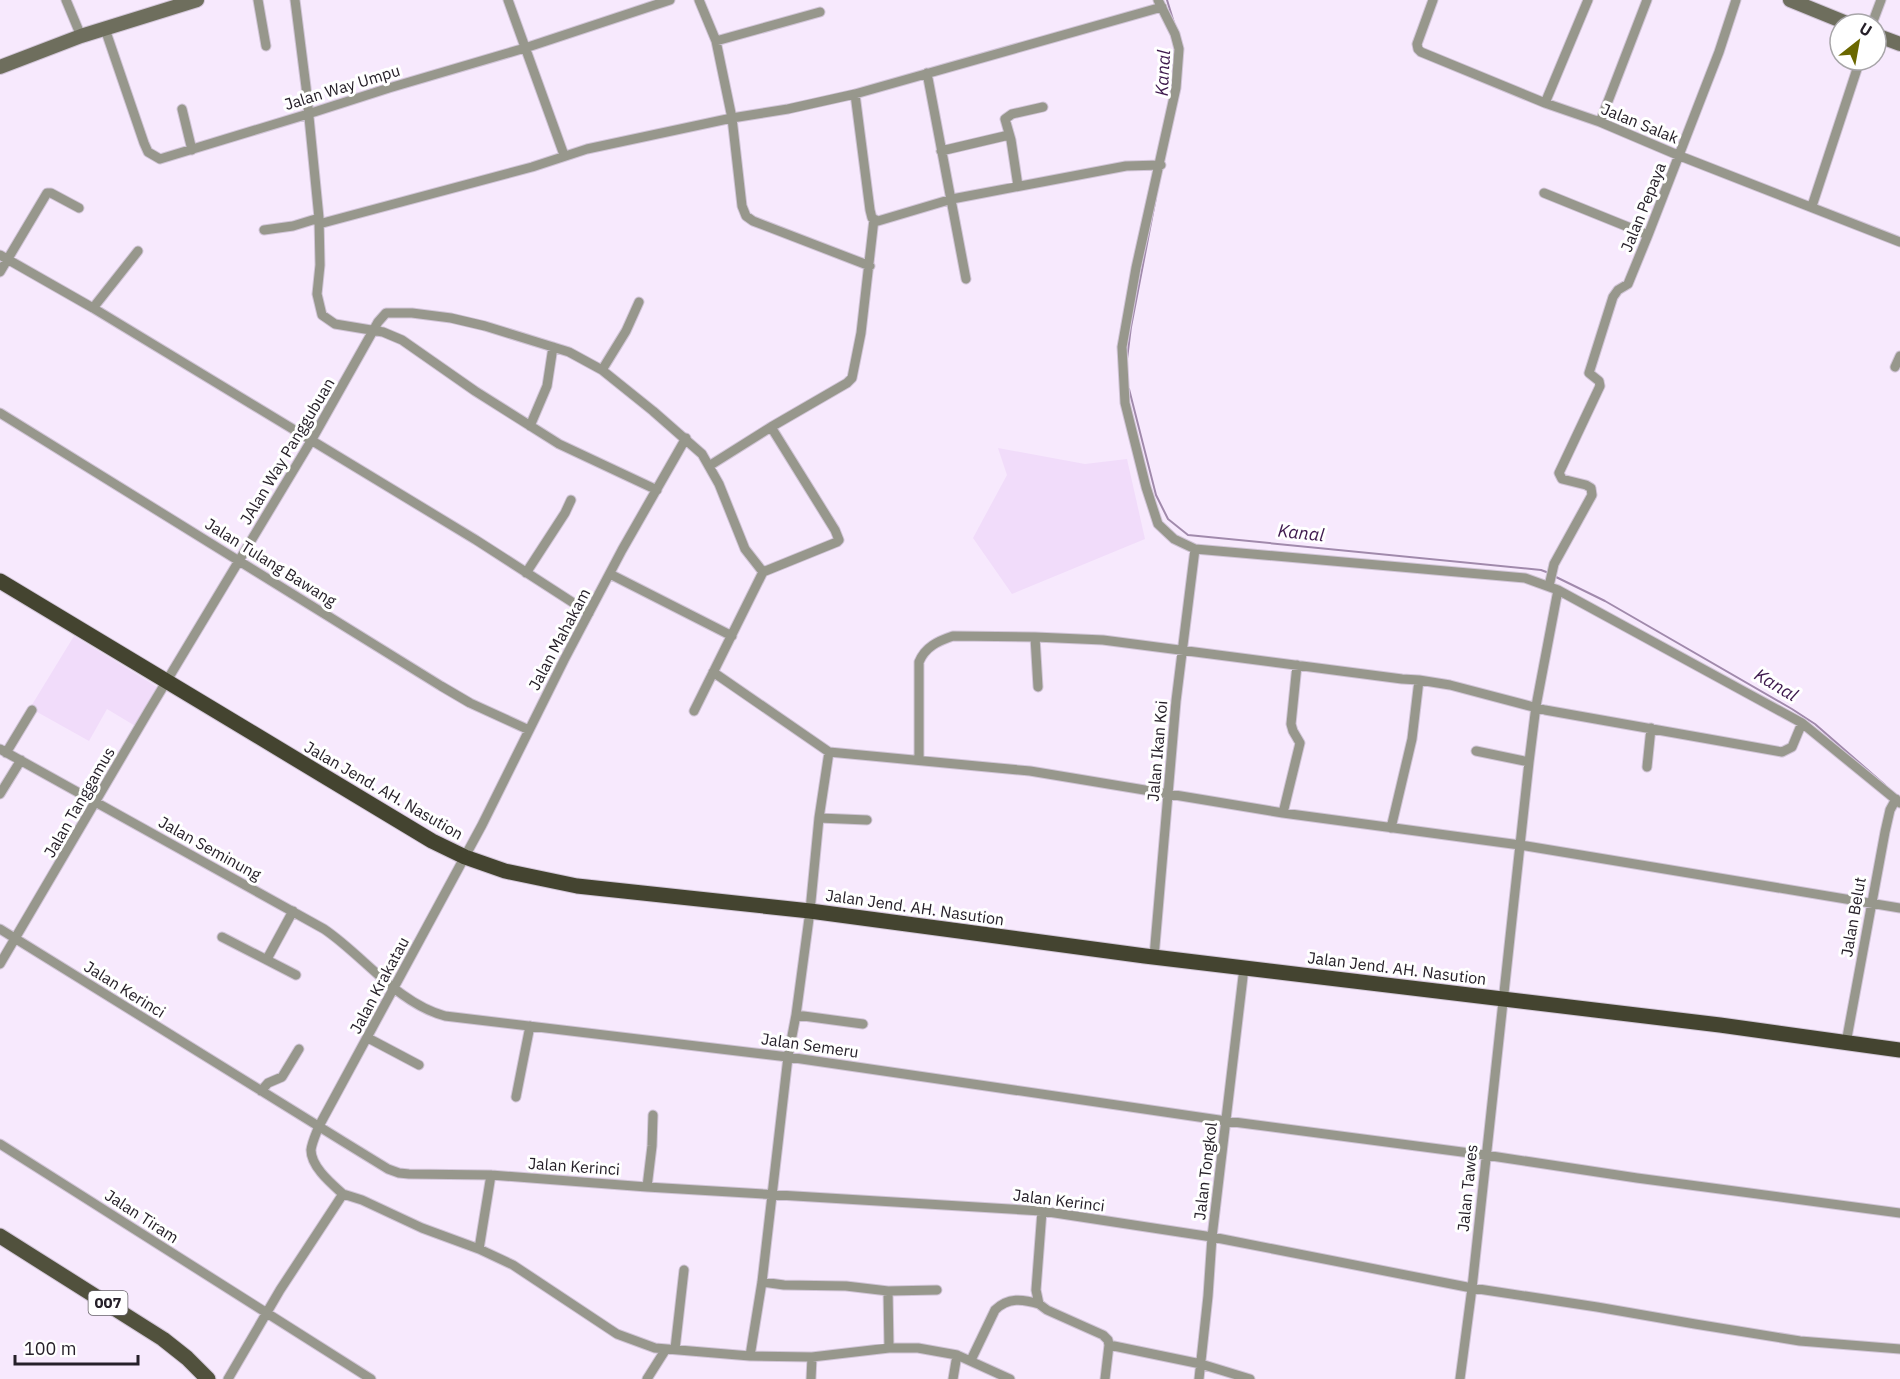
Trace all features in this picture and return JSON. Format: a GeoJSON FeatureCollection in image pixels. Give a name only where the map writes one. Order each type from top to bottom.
{"type":"FeatureCollection","features":[{"type":"Feature","properties":{"kind":"highway","name":"Jalan Jend. AH. Nasution"},"geometry":{"type":"LineString","coordinates":[[0,581],[168,680],[432,841],[465,857],[505,871],[577,886],[810,911],[1154,957],[1696,1022],[1900,1050]]}},
{"type":"Feature","properties":{"kind":"main road"},"geometry":{"type":"LineString","coordinates":[[0,67],[81,36],[197,0]]}},
{"type":"Feature","properties":{"kind":"main road"},"geometry":{"type":"LineString","coordinates":[[1790,0],[1828,15]]}},
{"type":"Feature","properties":{"kind":"main road","name":"007"},"geometry":{"type":"LineString","coordinates":[[0,1236],[163,1339],[208,1379]]}},
{"type":"Feature","properties":{"kind":"street"},"geometry":{"type":"LineString","coordinates":[[66,0],[81,36]]}},
{"type":"Feature","properties":{"kind":"street"},"geometry":{"type":"LineString","coordinates":[[258,0],[266,46]]}},
{"type":"Feature","properties":{"kind":"street"},"geometry":{"type":"LineString","coordinates":[[295,0],[319,221],[320,265],[317,294],[322,315],[335,324],[375,330],[402,340],[530,426],[585,458],[657,490]]}},
{"type":"Feature","properties":{"kind":"street"},"geometry":{"type":"LineString","coordinates":[[508,0],[564,155]]}},
{"type":"Feature","properties":{"kind":"street","name":"Jalan Way Umpu"},"geometry":{"type":"LineString","coordinates":[[105,29],[148,152],[160,159],[525,48],[670,0]]}},
{"type":"Feature","properties":{"kind":"street"},"geometry":{"type":"LineString","coordinates":[[699,0],[716,41],[732,118],[742,207],[746,216],[753,221],[870,267]]}},
{"type":"Feature","properties":{"kind":"street","name":"Jalan Salak"},"geometry":{"type":"LineString","coordinates":[[1433,0],[1417,44],[1421,52],[1545,104],[1600,122],[1680,156],[1900,242]]}},
{"type":"Feature","properties":{"kind":"street"},"geometry":{"type":"LineString","coordinates":[[1545,104],[1588,0]]}},
{"type":"Feature","properties":{"kind":"street"},"geometry":{"type":"LineString","coordinates":[[1600,122],[1647,0]]}},
{"type":"Feature","properties":{"kind":"street","name":"Jalan Pepaya"},"geometry":{"type":"LineString","coordinates":[[1554,564],[1592,495],[1590,488],[1586,485],[1562,479],[1559,473],[1600,386],[1599,381],[1590,374],[1590,370],[1613,297],[1618,290],[1628,284],[1648,236],[1719,52],[1736,0]]}},
{"type":"Feature","properties":{"kind":"street"},"geometry":{"type":"LineString","coordinates":[[264,230],[319,221],[532,167],[564,155],[855,94],[1160,4],[1175,34],[1179,49],[1176,88],[1161,165],[1136,268],[1122,347],[1125,403],[1146,487],[1158,524],[1174,539],[1195,549],[1525,578],[1553,586],[1802,723],[1898,801]]}},
{"type":"Feature","properties":{"kind":"street"},"geometry":{"type":"LineString","coordinates":[[716,41],[820,12]]}},
{"type":"Feature","properties":{"kind":"street"},"geometry":{"type":"LineString","coordinates":[[1812,207],[1856,72]]}},
{"type":"Feature","properties":{"kind":"street"},"geometry":{"type":"LineString","coordinates":[[927,73],[966,279]]}},
{"type":"Feature","properties":{"kind":"street"},"geometry":{"type":"LineString","coordinates":[[709,466],[852,378],[861,333],[874,219],[870,210],[855,94]]}},
{"type":"Feature","properties":{"kind":"street"},"geometry":{"type":"LineString","coordinates":[[1018,186],[1010,135],[1005,119],[1043,107]]}},
{"type":"Feature","properties":{"kind":"street"},"geometry":{"type":"LineString","coordinates":[[183,109],[192,150]]}},
{"type":"Feature","properties":{"kind":"street"},"geometry":{"type":"LineString","coordinates":[[940,151],[1010,135]]}},
{"type":"Feature","properties":{"kind":"street"},"geometry":{"type":"LineString","coordinates":[[874,219],[880,220],[952,199],[1018,186],[1132,165],[1161,165]]}},
{"type":"Feature","properties":{"kind":"street"},"geometry":{"type":"LineString","coordinates":[[0,272],[4,257],[48,193],[79,208]]}},
{"type":"Feature","properties":{"kind":"street"},"geometry":{"type":"LineString","coordinates":[[1544,193],[1648,236]]}},
{"type":"Feature","properties":{"kind":"street"},"geometry":{"type":"LineString","coordinates":[[93,309],[138,251]]}},
{"type":"Feature","properties":{"kind":"street"},"geometry":{"type":"LineString","coordinates":[[4,257],[476,540],[589,613]]}},
{"type":"Feature","properties":{"kind":"street"},"geometry":{"type":"LineString","coordinates":[[602,370],[626,331],[639,302]]}},
{"type":"Feature","properties":{"kind":"street","name":"JAlan Way Panggubuan"},"geometry":{"type":"LineString","coordinates":[[168,680],[311,441],[383,314],[399,312],[472,323],[553,347]]}},
{"type":"Feature","properties":{"kind":"street"},"geometry":{"type":"LineString","coordinates":[[530,426],[547,386],[553,347],[569,352],[602,370],[686,438],[702,454],[719,484],[745,549],[763,572]]}},
{"type":"Feature","properties":{"kind":"street"},"geometry":{"type":"LineString","coordinates":[[1895,368],[1900,356]]}},
{"type":"Feature","properties":{"kind":"street","name":"Jalan Tulang Bawang"},"geometry":{"type":"LineString","coordinates":[[0,413],[441,686],[470,703],[530,730]]}},
{"type":"Feature","properties":{"kind":"street"},"geometry":{"type":"LineString","coordinates":[[694,711],[763,572],[839,540],[771,427]]}},
{"type":"Feature","properties":{"kind":"street","name":"Jalan Mahakam"},"geometry":{"type":"LineString","coordinates":[[465,857],[589,613],[686,438]]}},
{"type":"Feature","properties":{"kind":"street"},"geometry":{"type":"LineString","coordinates":[[526,573],[571,500]]}},
{"type":"Feature","properties":{"kind":"street","name":"Jalan Ikan Koi"},"geometry":{"type":"LineString","coordinates":[[1154,957],[1182,650],[1195,549]]}},
{"type":"Feature","properties":{"kind":"street","name":"Jalan Tawes"},"geometry":{"type":"LineString","coordinates":[[1460,1379],[1472,1288],[1529,762],[1554,564]]}},
{"type":"Feature","properties":{"kind":"street"},"geometry":{"type":"LineString","coordinates":[[610,574],[732,636]]}},
{"type":"Feature","properties":{"kind":"street"},"geometry":{"type":"LineString","coordinates":[[919,760],[919,662],[927,649],[953,636],[1103,640],[1419,680],[1450,685],[1545,710],[1782,752],[1792,747],[1802,723]]}},
{"type":"Feature","properties":{"kind":"street"},"geometry":{"type":"LineString","coordinates":[[1035,637],[1038,687]]}},
{"type":"Feature","properties":{"kind":"street"},"geometry":{"type":"LineString","coordinates":[[1283,813],[1300,743],[1291,724],[1297,665]]}},
{"type":"Feature","properties":{"kind":"street"},"geometry":{"type":"LineString","coordinates":[[713,672],[829,752],[999,766],[1283,813],[1520,845],[1900,908]]}},
{"type":"Feature","properties":{"kind":"street","name":"Jalan Tanggamus"},"geometry":{"type":"LineString","coordinates":[[0,964],[168,680]]}},
{"type":"Feature","properties":{"kind":"street"},"geometry":{"type":"LineString","coordinates":[[1391,828],[1413,739],[1419,680]]}},
{"type":"Feature","properties":{"kind":"street"},"geometry":{"type":"LineString","coordinates":[[3,751],[32,710]]}},
{"type":"Feature","properties":{"kind":"street"},"geometry":{"type":"LineString","coordinates":[[1647,767],[1651,728]]}},
{"type":"Feature","properties":{"kind":"street","name":"Jalan Seminung"},"geometry":{"type":"LineString","coordinates":[[3,751],[332,934],[395,988]]}},
{"type":"Feature","properties":{"kind":"street"},"geometry":{"type":"LineString","coordinates":[[1476,751],[1529,762]]}},
{"type":"Feature","properties":{"kind":"street"},"geometry":{"type":"LineString","coordinates":[[750,1356],[762,1282],[788,1057],[810,911],[819,818],[829,752]]}},
{"type":"Feature","properties":{"kind":"street"},"geometry":{"type":"LineString","coordinates":[[0,794],[21,760]]}},
{"type":"Feature","properties":{"kind":"street","name":"Jalan Belut"},"geometry":{"type":"LineString","coordinates":[[1846,1043],[1887,821],[1898,801]]}},
{"type":"Feature","properties":{"kind":"street"},"geometry":{"type":"LineString","coordinates":[[819,818],[867,820]]}},
{"type":"Feature","properties":{"kind":"street","name":"Jalan Krakatau"},"geometry":{"type":"LineString","coordinates":[[343,1194],[330,1182],[313,1157],[311,1149],[319,1126],[465,857]]}},
{"type":"Feature","properties":{"kind":"street"},"geometry":{"type":"LineString","coordinates":[[267,959],[293,911]]}},
{"type":"Feature","properties":{"kind":"street","name":"Jalan Kerinci"},"geometry":{"type":"LineString","coordinates":[[0,929],[388,1169],[399,1173],[492,1175],[647,1187],[1042,1211],[1212,1237],[1472,1288],[1800,1341],[1900,1350]]}},
{"type":"Feature","properties":{"kind":"street"},"geometry":{"type":"LineString","coordinates":[[222,938],[296,975]]}},
{"type":"Feature","properties":{"kind":"street","name":"Jalan Tongkol"},"geometry":{"type":"LineString","coordinates":[[1200,1379],[1212,1237],[1244,968]]}},
{"type":"Feature","properties":{"kind":"street","name":"Jalan Semeru"},"geometry":{"type":"LineString","coordinates":[[395,988],[435,1013],[788,1057],[1226,1121],[1900,1213]]}},
{"type":"Feature","properties":{"kind":"street"},"geometry":{"type":"LineString","coordinates":[[796,1015],[863,1023]]}},
{"type":"Feature","properties":{"kind":"street"},"geometry":{"type":"LineString","coordinates":[[516,1097],[530,1026]]}},
{"type":"Feature","properties":{"kind":"street"},"geometry":{"type":"LineString","coordinates":[[368,1038],[419,1065]]}},
{"type":"Feature","properties":{"kind":"street"},"geometry":{"type":"LineString","coordinates":[[261,1091],[268,1083],[282,1077],[299,1049]]}},
{"type":"Feature","properties":{"kind":"street"},"geometry":{"type":"LineString","coordinates":[[647,1187],[653,1115]]}},
{"type":"Feature","properties":{"kind":"street","name":"Jalan Tiram"},"geometry":{"type":"LineString","coordinates":[[0,1144],[371,1379]]}},
{"type":"Feature","properties":{"kind":"street"},"geometry":{"type":"LineString","coordinates":[[479,1249],[492,1175]]}},
{"type":"Feature","properties":{"kind":"street"},"geometry":{"type":"LineString","coordinates":[[228,1379],[280,1290],[343,1194],[362,1200],[422,1228],[479,1249],[526,1273],[617,1334],[633,1341],[670,1349],[750,1356],[812,1357],[889,1348],[918,1348],[957,1355],[1010,1379]]}},
{"type":"Feature","properties":{"kind":"street"},"geometry":{"type":"LineString","coordinates":[[1039,1304],[1036,1290],[1042,1211]]}},
{"type":"Feature","properties":{"kind":"street"},"geometry":{"type":"LineString","coordinates":[[646,1379],[670,1349],[684,1270]]}},
{"type":"Feature","properties":{"kind":"street"},"geometry":{"type":"LineString","coordinates":[[762,1282],[784,1285],[846,1286],[888,1291],[937,1290]]}},
{"type":"Feature","properties":{"kind":"street"},"geometry":{"type":"LineString","coordinates":[[888,1291],[889,1348]]}},
{"type":"Feature","properties":{"kind":"street"},"geometry":{"type":"LineString","coordinates":[[971,1360],[995,1310],[1013,1300],[1026,1300],[1103,1335],[1109,1345],[1105,1379]]}},
{"type":"Feature","properties":{"kind":"street"},"geometry":{"type":"LineString","coordinates":[[1109,1345],[1201,1364],[1250,1379]]}},
{"type":"Feature","properties":{"kind":"street"},"geometry":{"type":"LineString","coordinates":[[952,1379],[957,1355]]}},
{"type":"Feature","properties":{"kind":"street"},"geometry":{"type":"LineString","coordinates":[[811,1379],[812,1357]]}},
{"type":"Feature","properties":{"kind":"shaded area"},"geometry":{"type":"Polygon","coordinates":[[[998,448],[1085,464],[1127,459],[1145,539],[1012,594],[973,538],[1007,475],[998,448]]]}},
{"type":"Feature","properties":{"kind":"shaded area"},"geometry":{"type":"Polygon","coordinates":[[[74,636],[159,688],[137,727],[107,709],[89,741],[30,708],[74,636]]]}},
{"type":"Feature","properties":{"kind":"waterway","name":"Kanal"},"geometry":{"type":"LineString","coordinates":[[1167,0],[1175,26]]}},
{"type":"Feature","properties":{"kind":"waterway","name":"Kanal"},"geometry":{"type":"LineString","coordinates":[[1127,359],[1156,197]]}},
{"type":"Feature","properties":{"kind":"waterway","name":"Kanal"},"geometry":{"type":"LineString","coordinates":[[1129,389],[1156,495],[1168,519],[1188,535],[1541,570],[1549,573]]}},
{"type":"Feature","properties":{"kind":"waterway","name":"Kanal"},"geometry":{"type":"LineString","coordinates":[[1554,576],[1605,601],[1792,709],[1815,724],[1885,785]]}}]}
